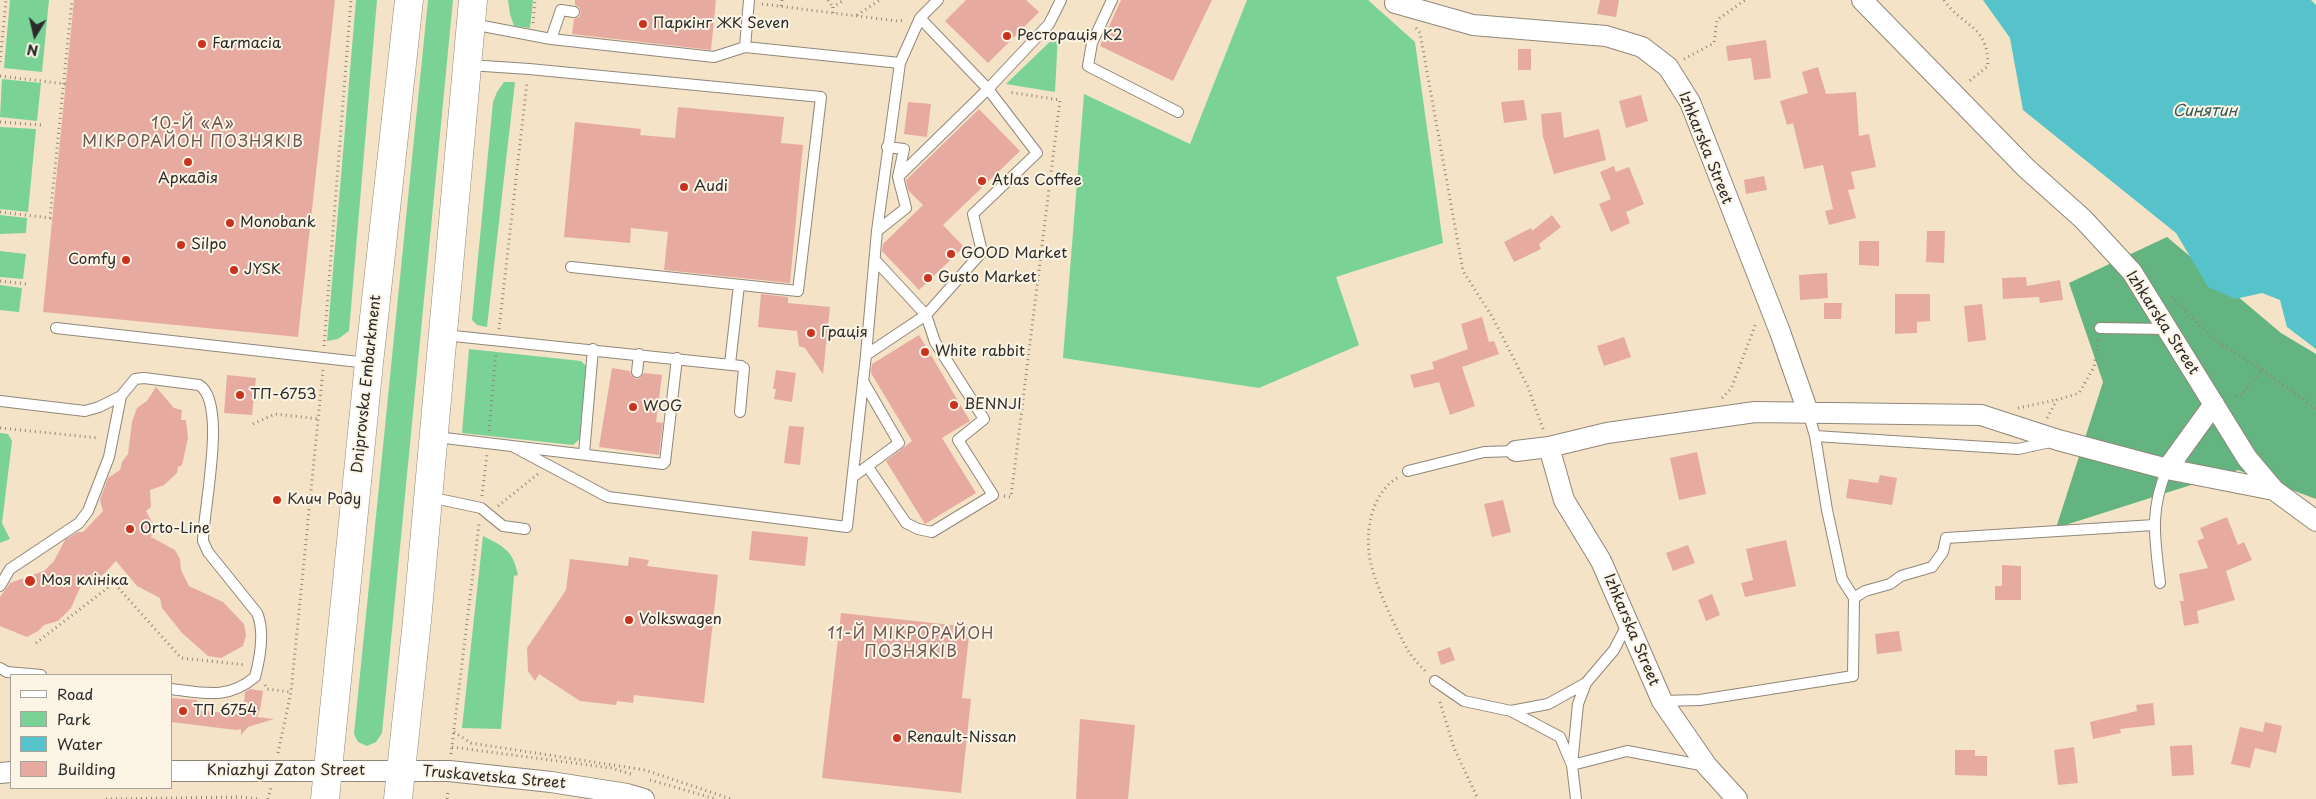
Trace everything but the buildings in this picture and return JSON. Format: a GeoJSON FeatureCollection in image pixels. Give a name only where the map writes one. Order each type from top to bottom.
{"type":"FeatureCollection","features":[{"type":"Feature","properties":{"kind":"main road","name":"Dniprovska Embarkment"},"geometry":{"type":"LineString","coordinates":[[325,799],[369,363],[409,0]]}},
{"type":"Feature","properties":{"kind":"main road"},"geometry":{"type":"LineString","coordinates":[[398,799],[428,496],[472,12]]}},
{"type":"Feature","properties":{"kind":"street","name":"Izhkarska Street"},"geometry":{"type":"LineString","coordinates":[[1862,0],[2026,168],[2083,219],[2126,266],[2247,458],[2274,490],[2314,518]]}},
{"type":"Feature","properties":{"kind":"street","name":"Izhkarska Street"},"geometry":{"type":"LineString","coordinates":[[1396,3],[1473,25],[1606,36],[1642,47],[1668,67],[1690,102],[1808,412]]}},
{"type":"Feature","properties":{"kind":"street"},"geometry":{"type":"LineString","coordinates":[[2167,469],[2214,404]]}},
{"type":"Feature","properties":{"kind":"street","name":"Izhkarska Street"},"geometry":{"type":"LineString","coordinates":[[1516,451],[1549,448],[1607,433],[1755,412],[1981,415],[2058,440],[2167,469],[2274,490]]}},
{"type":"Feature","properties":{"kind":"street","name":"Izhkarska Street"},"geometry":{"type":"LineString","coordinates":[[1549,448],[1564,500],[1601,561],[1662,701],[1707,766],[1737,799]]}},
{"type":"Feature","properties":{"kind":"street","name":"Kniazhyi Zaton Street"},"geometry":{"type":"LineString","coordinates":[[172,771],[401,771]]}},
{"type":"Feature","properties":{"kind":"street","name":"Truskavetska Street"},"geometry":{"type":"LineString","coordinates":[[401,771],[450,771],[551,782],[627,794],[644,799]]}},
{"type":"Feature","properties":{"kind":"lane"},"geometry":{"type":"LineString","coordinates":[[514,447],[608,497],[847,527],[854,476],[877,232],[887,147],[900,63],[920,18],[938,0]]}},
{"type":"Feature","properties":{"kind":"lane"},"geometry":{"type":"LineString","coordinates":[[898,177],[988,89],[1049,24],[1061,0]]}},
{"type":"Feature","properties":{"kind":"lane"},"geometry":{"type":"LineString","coordinates":[[1112,0],[1092,43],[1088,66],[1178,112]]}},
{"type":"Feature","properties":{"kind":"lane"},"geometry":{"type":"LineString","coordinates":[[745,47],[749,1]]}},
{"type":"Feature","properties":{"kind":"lane"},"geometry":{"type":"LineString","coordinates":[[551,39],[561,10],[574,12]]}},
{"type":"Feature","properties":{"kind":"lane"},"geometry":{"type":"LineString","coordinates":[[472,12],[532,35],[551,39],[714,57],[745,47],[900,63]]}},
{"type":"Feature","properties":{"kind":"lane"},"geometry":{"type":"LineString","coordinates":[[866,356],[926,315],[982,252],[973,214],[1037,153],[988,89],[920,18]]}},
{"type":"Feature","properties":{"kind":"lane"},"geometry":{"type":"LineString","coordinates":[[468,65],[529,69],[821,97],[798,291],[571,266]]}},
{"type":"Feature","properties":{"kind":"lane"},"geometry":{"type":"LineString","coordinates":[[877,232],[906,208],[898,177],[904,149],[887,147]]}},
{"type":"Feature","properties":{"kind":"lane"},"geometry":{"type":"LineString","coordinates":[[868,467],[906,523],[918,530],[932,532],[993,495],[958,440],[984,419],[935,342],[926,315],[875,260]]}},
{"type":"Feature","properties":{"kind":"lane"},"geometry":{"type":"LineString","coordinates":[[730,364],[739,285]]}},
{"type":"Feature","properties":{"kind":"lane"},"geometry":{"type":"LineString","coordinates":[[56,328],[369,363]]}},
{"type":"Feature","properties":{"kind":"lane"},"geometry":{"type":"LineString","coordinates":[[2100,328],[2167,329]]}},
{"type":"Feature","properties":{"kind":"lane"},"geometry":{"type":"LineString","coordinates":[[442,335],[730,364],[744,368],[740,412]]}},
{"type":"Feature","properties":{"kind":"lane"},"geometry":{"type":"LineString","coordinates":[[584,454],[593,349]]}},
{"type":"Feature","properties":{"kind":"lane"},"geometry":{"type":"LineString","coordinates":[[637,372],[639,354]]}},
{"type":"Feature","properties":{"kind":"lane"},"geometry":{"type":"LineString","coordinates":[[433,436],[584,454],[628,455],[663,464],[665,462],[677,358]]}},
{"type":"Feature","properties":{"kind":"lane"},"geometry":{"type":"LineString","coordinates":[[0,401],[84,411],[99,407],[121,396],[135,380],[144,378],[199,385],[205,389],[208,397],[214,439],[203,541],[208,552],[258,613],[262,622],[258,667],[255,678],[235,690],[219,694],[172,689]]}},
{"type":"Feature","properties":{"kind":"lane"},"geometry":{"type":"LineString","coordinates":[[854,476],[899,443],[863,381]]}},
{"type":"Feature","properties":{"kind":"lane"},"geometry":{"type":"LineString","coordinates":[[0,586],[5,568],[79,523],[88,512],[109,457],[121,396]]}},
{"type":"Feature","properties":{"kind":"lane"},"geometry":{"type":"LineString","coordinates":[[1662,701],[1700,700],[1853,676],[1854,598],[1842,579],[1815,436],[1808,412]]}},
{"type":"Feature","properties":{"kind":"lane"},"geometry":{"type":"LineString","coordinates":[[1815,436],[2018,448],[2058,440]]}},
{"type":"Feature","properties":{"kind":"lane"},"geometry":{"type":"LineString","coordinates":[[1408,471],[1484,452],[1516,451]]}},
{"type":"Feature","properties":{"kind":"lane"},"geometry":{"type":"LineString","coordinates":[[2160,583],[2154,510],[2167,469]]}},
{"type":"Feature","properties":{"kind":"lane"},"geometry":{"type":"LineString","coordinates":[[428,496],[481,508],[503,526],[525,529]]}},
{"type":"Feature","properties":{"kind":"lane"},"geometry":{"type":"LineString","coordinates":[[1854,598],[1865,591],[1890,584],[1901,576],[1932,567],[1943,552],[1946,538],[2154,525]]}},
{"type":"Feature","properties":{"kind":"lane"},"geometry":{"type":"LineString","coordinates":[[1576,799],[1572,766],[1578,704],[1586,683],[1614,650],[1628,622]]}},
{"type":"Feature","properties":{"kind":"lane"},"geometry":{"type":"LineString","coordinates":[[0,668],[7,672],[30,674]]}},
{"type":"Feature","properties":{"kind":"lane"},"geometry":{"type":"LineString","coordinates":[[1434,681],[1464,701],[1511,711],[1560,737],[1572,766]]}},
{"type":"Feature","properties":{"kind":"lane"},"geometry":{"type":"LineString","coordinates":[[1511,711],[1548,704],[1586,683]]}},
{"type":"Feature","properties":{"kind":"lane"},"geometry":{"type":"LineString","coordinates":[[1572,766],[1627,751],[1707,766]]}},
{"type":"Feature","properties":{"kind":"path"},"geometry":{"type":"LineString","coordinates":[[0,62],[6,0]]}},
{"type":"Feature","properties":{"kind":"path"},"geometry":{"type":"LineString","coordinates":[[0,212],[50,218],[72,0]]}},
{"type":"Feature","properties":{"kind":"path"},"geometry":{"type":"LineString","coordinates":[[268,799],[291,692],[319,419],[351,0]]}},
{"type":"Feature","properties":{"kind":"path"},"geometry":{"type":"LineString","coordinates":[[532,35],[536,0]]}},
{"type":"Feature","properties":{"kind":"path"},"geometry":{"type":"LineString","coordinates":[[781,6],[782,0]]}},
{"type":"Feature","properties":{"kind":"path"},"geometry":{"type":"LineString","coordinates":[[828,0],[833,7],[833,13]]}},
{"type":"Feature","properties":{"kind":"path"},"geometry":{"type":"LineString","coordinates":[[833,7],[844,0]]}},
{"type":"Feature","properties":{"kind":"path"},"geometry":{"type":"LineString","coordinates":[[857,16],[880,0]]}},
{"type":"Feature","properties":{"kind":"path"},"geometry":{"type":"LineString","coordinates":[[1668,67],[1714,44],[1717,20],[1745,0]]}},
{"type":"Feature","properties":{"kind":"path"},"geometry":{"type":"LineString","coordinates":[[1944,0],[1961,18],[1978,29],[1988,50],[1988,66],[1954,94]]}},
{"type":"Feature","properties":{"kind":"path"},"geometry":{"type":"LineString","coordinates":[[749,1],[897,21],[920,18]]}},
{"type":"Feature","properties":{"kind":"path"},"geometry":{"type":"LineString","coordinates":[[1396,3],[1420,33],[1462,271],[1493,318],[1528,387],[1549,448]]}},
{"type":"Feature","properties":{"kind":"path"},"geometry":{"type":"LineString","coordinates":[[446,799],[481,508],[497,340],[529,69]]}},
{"type":"Feature","properties":{"kind":"path"},"geometry":{"type":"LineString","coordinates":[[0,76],[64,84]]}},
{"type":"Feature","properties":{"kind":"path"},"geometry":{"type":"LineString","coordinates":[[988,89],[1060,100],[1011,497],[993,495]]}},
{"type":"Feature","properties":{"kind":"path"},"geometry":{"type":"LineString","coordinates":[[0,122],[42,126]]}},
{"type":"Feature","properties":{"kind":"path"},"geometry":{"type":"LineString","coordinates":[[0,281],[28,284]]}},
{"type":"Feature","properties":{"kind":"path"},"geometry":{"type":"LineString","coordinates":[[2165,292],[2212,338],[2316,408]]}},
{"type":"Feature","properties":{"kind":"path"},"geometry":{"type":"LineString","coordinates":[[1698,420],[1731,390],[1753,327],[1768,303]]}},
{"type":"Feature","properties":{"kind":"path"},"geometry":{"type":"LineString","coordinates":[[2038,434],[2057,400],[2079,394],[2094,367],[2100,328]]}},
{"type":"Feature","properties":{"kind":"path"},"geometry":{"type":"LineString","coordinates":[[2214,404],[2242,394],[2262,370]]}},
{"type":"Feature","properties":{"kind":"path"},"geometry":{"type":"LineString","coordinates":[[253,424],[275,414],[319,419]]}},
{"type":"Feature","properties":{"kind":"path"},"geometry":{"type":"LineString","coordinates":[[0,428],[112,439]]}},
{"type":"Feature","properties":{"kind":"path"},"geometry":{"type":"LineString","coordinates":[[481,508],[499,506],[550,465]]}},
{"type":"Feature","properties":{"kind":"path"},"geometry":{"type":"LineString","coordinates":[[1408,471],[1386,485],[1375,501],[1370,523],[1369,553],[1376,581],[1410,653],[1434,681],[1454,748],[1478,799]]}},
{"type":"Feature","properties":{"kind":"path"},"geometry":{"type":"LineString","coordinates":[[36,643],[114,583],[181,658],[258,667],[267,689],[291,692]]}},
{"type":"Feature","properties":{"kind":"path"},"geometry":{"type":"LineString","coordinates":[[454,732],[470,743],[645,770],[731,799]]}},
{"type":"Feature","properties":{"kind":"path"},"geometry":{"type":"LineString","coordinates":[[106,799],[241,797],[258,799]]}},
{"type":"Feature","properties":{"kind":"green space"},"geometry":{"type":"Polygon","coordinates":[[[10,0],[49,0],[42,72],[4,68],[10,0]]]}},
{"type":"Feature","properties":{"kind":"green space"},"geometry":{"type":"Polygon","coordinates":[[[356,0],[377,0],[349,331],[338,339],[327,341],[356,0]]]}},
{"type":"Feature","properties":{"kind":"green space"},"geometry":{"type":"Polygon","coordinates":[[[428,0],[453,0],[382,733],[376,742],[367,746],[358,742],[354,734],[428,0]]]}},
{"type":"Feature","properties":{"kind":"green space"},"geometry":{"type":"Polygon","coordinates":[[[508,0],[533,0],[530,28],[514,26],[508,0]]]}},
{"type":"Feature","properties":{"kind":"green space"},"geometry":{"type":"Polygon","coordinates":[[[1247,0],[1368,0],[1415,42],[1443,243],[1336,277],[1359,345],[1259,388],[1063,358],[1084,94],[1190,144],[1247,0]]]}},
{"type":"Feature","properties":{"kind":"green space"},"geometry":{"type":"Polygon","coordinates":[[[1058,34],[1055,92],[1006,84],[1058,34]]]}},
{"type":"Feature","properties":{"kind":"green space"},"geometry":{"type":"Polygon","coordinates":[[[2,79],[41,83],[37,121],[0,117],[2,79]]]}},
{"type":"Feature","properties":{"kind":"green space"},"geometry":{"type":"Polygon","coordinates":[[[504,82],[515,82],[487,327],[477,325],[472,320],[493,102],[504,82]]]}},
{"type":"Feature","properties":{"kind":"green space"},"geometry":{"type":"Polygon","coordinates":[[[0,127],[36,129],[28,212],[0,209],[0,127]]]}},
{"type":"Feature","properties":{"kind":"green space"},"geometry":{"type":"Polygon","coordinates":[[[0,215],[27,218],[26,233],[0,234],[0,215]]]}},
{"type":"Feature","properties":{"kind":"green space"},"geometry":{"type":"Polygon","coordinates":[[[2167,237],[2281,333],[2316,354],[2316,499],[2238,470],[2056,528],[2103,382],[2069,283],[2167,237]]]}},
{"type":"Feature","properties":{"kind":"green space"},"geometry":{"type":"Polygon","coordinates":[[[0,251],[26,254],[23,279],[0,277],[0,251]]]}},
{"type":"Feature","properties":{"kind":"green space"},"geometry":{"type":"Polygon","coordinates":[[[0,285],[22,288],[19,312],[0,310],[0,285]]]}},
{"type":"Feature","properties":{"kind":"green space"},"geometry":{"type":"Polygon","coordinates":[[[469,349],[581,361],[589,369],[582,437],[573,445],[462,433],[469,349]]]}},
{"type":"Feature","properties":{"kind":"green space"},"geometry":{"type":"Polygon","coordinates":[[[0,433],[8,434],[12,441],[2,523],[10,539],[0,543],[0,433]]]}},
{"type":"Feature","properties":{"kind":"green space"},"geometry":{"type":"Polygon","coordinates":[[[483,536],[497,543],[511,555],[518,575],[514,576],[501,729],[462,728],[483,536]]]}},
{"type":"Feature","properties":{"kind":"water","name":"Синятин"},"geometry":{"type":"Polygon","coordinates":[[[1983,0],[2311,0],[2316,5],[2316,349],[2287,327],[2280,300],[2262,293],[2235,299],[2208,287],[2176,233],[2023,110],[2010,38],[1983,0]]]}},
{"type":"Feature","properties":{"kind":"place","name":"Паркінг ЖК Seven"},"geometry":{"type":"Point","coordinates":[643,24]}},
{"type":"Feature","properties":{"kind":"place","name":"Ресторація K2"},"geometry":{"type":"Point","coordinates":[1007,36]}},
{"type":"Feature","properties":{"kind":"place","name":"Farmacia"},"geometry":{"type":"Point","coordinates":[202,44]}},
{"type":"Feature","properties":{"kind":"place","name":"Аркадія"},"geometry":{"type":"Point","coordinates":[188,162]}},
{"type":"Feature","properties":{"kind":"place","name":"Atlas Coffee"},"geometry":{"type":"Point","coordinates":[982,181]}},
{"type":"Feature","properties":{"kind":"place","name":"Audi"},"geometry":{"type":"Point","coordinates":[684,187]}},
{"type":"Feature","properties":{"kind":"place","name":"Monobank"},"geometry":{"type":"Point","coordinates":[230,223]}},
{"type":"Feature","properties":{"kind":"place","name":"Silpo"},"geometry":{"type":"Point","coordinates":[181,245]}},
{"type":"Feature","properties":{"kind":"place","name":"GOOD Market"},"geometry":{"type":"Point","coordinates":[951,254]}},
{"type":"Feature","properties":{"kind":"place","name":"Comfy"},"geometry":{"type":"Point","coordinates":[126,260]}},
{"type":"Feature","properties":{"kind":"place","name":"JYSK"},"geometry":{"type":"Point","coordinates":[234,270]}},
{"type":"Feature","properties":{"kind":"place","name":"Gusto Market"},"geometry":{"type":"Point","coordinates":[928,278]}},
{"type":"Feature","properties":{"kind":"place","name":"Грація"},"geometry":{"type":"Point","coordinates":[811,333]}},
{"type":"Feature","properties":{"kind":"place","name":"White rabbit"},"geometry":{"type":"Point","coordinates":[925,352]}},
{"type":"Feature","properties":{"kind":"place","name":"ТП-6753"},"geometry":{"type":"Point","coordinates":[240,395]}},
{"type":"Feature","properties":{"kind":"place","name":"BENNJI"},"geometry":{"type":"Point","coordinates":[954,405]}},
{"type":"Feature","properties":{"kind":"place","name":"WOG"},"geometry":{"type":"Point","coordinates":[633,407]}},
{"type":"Feature","properties":{"kind":"place","name":"Клич Роду"},"geometry":{"type":"Point","coordinates":[277,500]}},
{"type":"Feature","properties":{"kind":"place","name":"Orto-Line"},"geometry":{"type":"Point","coordinates":[130,529]}},
{"type":"Feature","properties":{"kind":"place","name":"Моя клініка"},"geometry":{"type":"Point","coordinates":[30,581]}},
{"type":"Feature","properties":{"kind":"place","name":"Volkswagen"},"geometry":{"type":"Point","coordinates":[629,620]}},
{"type":"Feature","properties":{"kind":"place","name":"ТП 6754"},"geometry":{"type":"Point","coordinates":[183,711]}},
{"type":"Feature","properties":{"kind":"place","name":"Renault-Nissan"},"geometry":{"type":"Point","coordinates":[897,738]}},
{"type":"Feature","properties":{"kind":"district","name":"10-Й «А» МІКРОРАЙОН ПОЗНЯКІВ"},"geometry":{"type":"Point","coordinates":[193,134]}},
{"type":"Feature","properties":{"kind":"district","name":"11-Й МІКРОРАЙОН ПОЗНЯКІВ"},"geometry":{"type":"Point","coordinates":[911,644]}}]}
